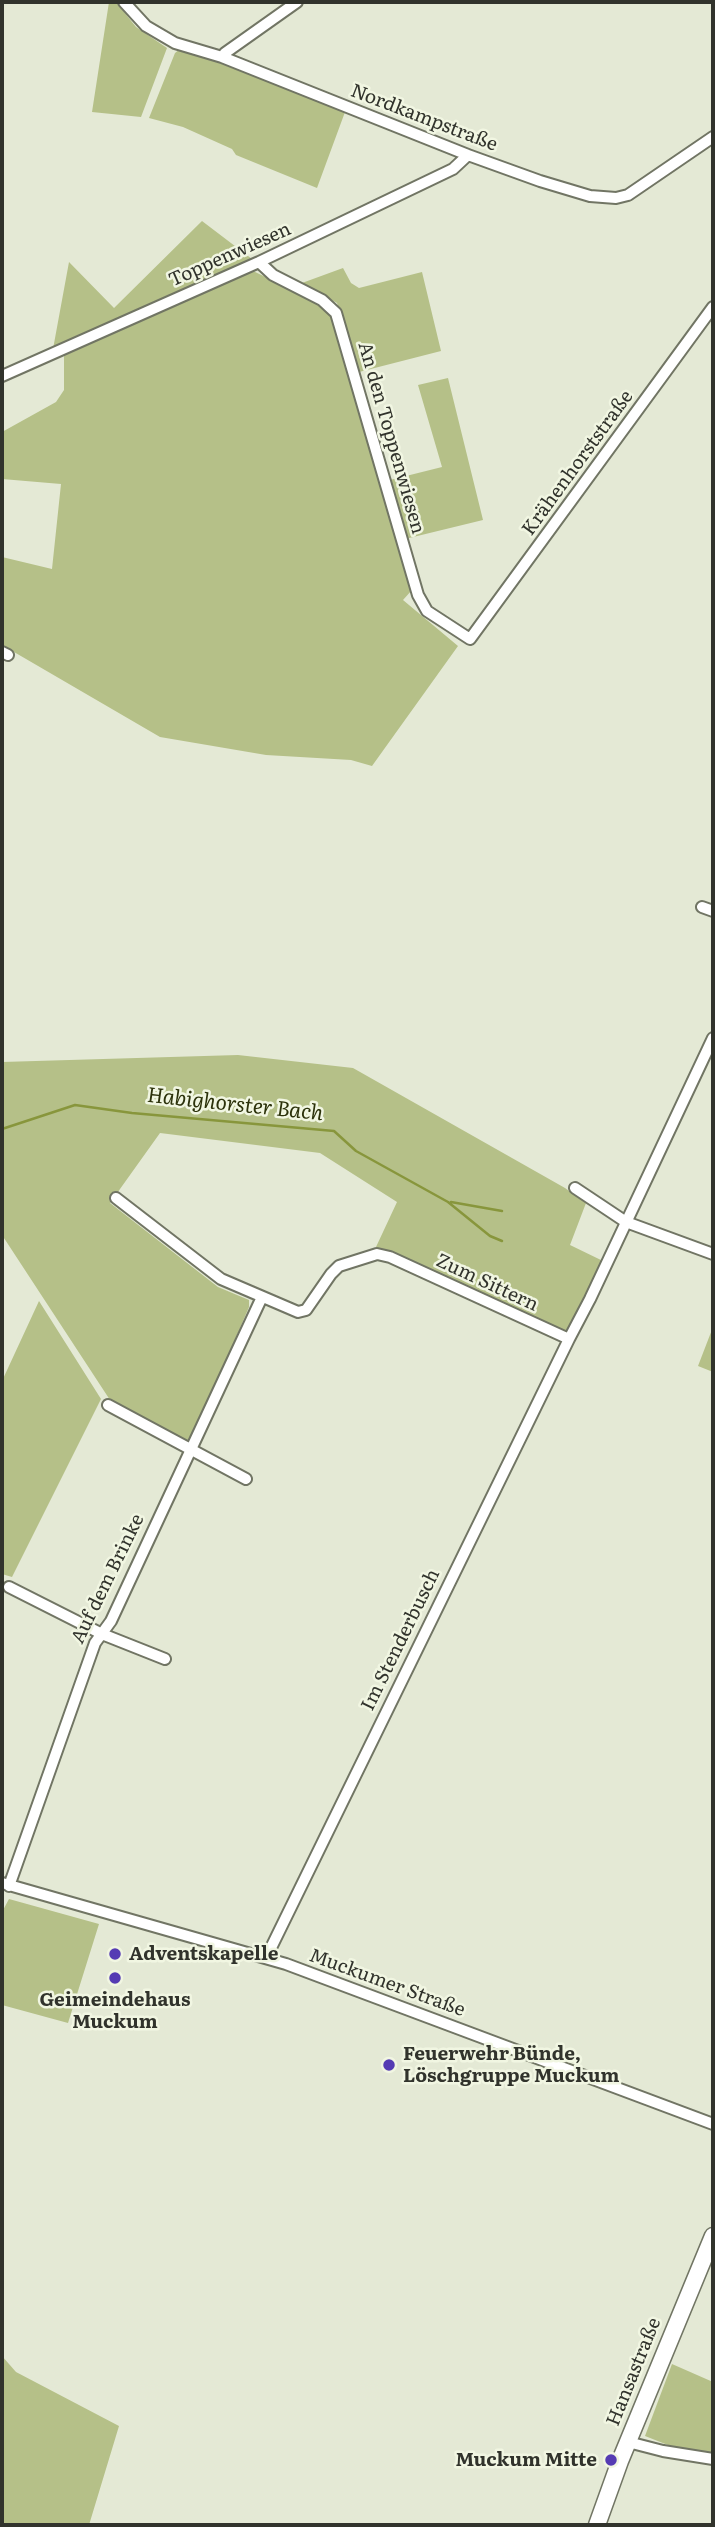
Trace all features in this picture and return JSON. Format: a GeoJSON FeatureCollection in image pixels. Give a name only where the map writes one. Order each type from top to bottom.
{"type":"FeatureCollection","features":[{"type":"Feature","properties":{"kind":"main road","name":"Hansastraße"},"geometry":{"type":"LineString","coordinates":[[597,2525],[628,2442],[713,2236]]}},
{"type":"Feature","properties":{"kind":"street","name":"Nordkampstraße"},"geometry":{"type":"LineString","coordinates":[[124,2],[146,26],[185,46],[222,57],[468,155],[590,196],[616,198],[628,195],[713,137]]}},
{"type":"Feature","properties":{"kind":"street"},"geometry":{"type":"LineString","coordinates":[[222,57],[225,52],[296,2]]}},
{"type":"Feature","properties":{"kind":"street","name":"Toppenwiesen"},"geometry":{"type":"LineString","coordinates":[[2,376],[259,262],[453,169],[468,155]]}},
{"type":"Feature","properties":{"kind":"street","name":"An den Toppenwiesen"},"geometry":{"type":"LineString","coordinates":[[259,262],[272,275],[322,300],[336,313],[418,595],[427,611],[470,639]]}},
{"type":"Feature","properties":{"kind":"street","name":"Krähenhorststraße"},"geometry":{"type":"LineString","coordinates":[[470,639],[713,307]]}},
{"type":"Feature","properties":{"kind":"street"},"geometry":{"type":"LineString","coordinates":[[569,1339],[713,1038]]}},
{"type":"Feature","properties":{"kind":"street"},"geometry":{"type":"LineString","coordinates":[[575,1188],[626,1222],[713,1254]]}},
{"type":"Feature","properties":{"kind":"street","name":"Zum Sittern"},"geometry":{"type":"LineString","coordinates":[[116,1198],[221,1279],[298,1312],[306,1311],[331,1273],[339,1266],[377,1254],[390,1257],[569,1339]]}},
{"type":"Feature","properties":{"kind":"street","name":"Auf dem Brinke"},"geometry":{"type":"LineString","coordinates":[[6,1885],[86,1664],[111,1621],[262,1297]]}},
{"type":"Feature","properties":{"kind":"street","name":"Im Stenderbusch"},"geometry":{"type":"LineString","coordinates":[[266,1958],[569,1339]]}},
{"type":"Feature","properties":{"kind":"street"},"geometry":{"type":"LineString","coordinates":[[108,1405],[246,1479]]}},
{"type":"Feature","properties":{"kind":"street"},"geometry":{"type":"LineString","coordinates":[[9,1587],[102,1634],[165,1659]]}},
{"type":"Feature","properties":{"kind":"street","name":"Muckumer Straße"},"geometry":{"type":"LineString","coordinates":[[6,1885],[266,1958],[713,2124]]}},
{"type":"Feature","properties":{"kind":"street"},"geometry":{"type":"LineString","coordinates":[[628,2442],[713,2459]]}},
{"type":"Feature","properties":{"kind":"green space"},"geometry":{"type":"Polygon","coordinates":[[[109,2],[116,2],[136,27],[167,48],[141,117],[92,112],[109,2]]]}},
{"type":"Feature","properties":{"kind":"green space"},"geometry":{"type":"Polygon","coordinates":[[[181,48],[345,112],[317,188],[236,155],[232,149],[183,127],[149,118],[175,53],[181,48]]]}},
{"type":"Feature","properties":{"kind":"green space"},"geometry":{"type":"Polygon","coordinates":[[[202,221],[252,259],[53,349],[69,262],[114,308],[202,221]]]}},
{"type":"Feature","properties":{"kind":"green space"},"geometry":{"type":"Polygon","coordinates":[[[343,268],[351,283],[359,288],[422,272],[441,351],[359,372],[337,303],[302,283],[343,268]]]}},
{"type":"Feature","properties":{"kind":"green space"},"geometry":{"type":"Polygon","coordinates":[[[253,271],[320,303],[331,312],[412,590],[403,600],[458,646],[372,766],[351,760],[266,755],[160,737],[2,645],[2,557],[52,569],[61,484],[2,479],[2,432],[56,402],[64,390],[64,353],[253,271]]]}},
{"type":"Feature","properties":{"kind":"green space"},"geometry":{"type":"Polygon","coordinates":[[[448,378],[483,520],[405,539],[390,480],[442,467],[418,385],[448,378]]]}},
{"type":"Feature","properties":{"kind":"green space"},"geometry":{"type":"Polygon","coordinates":[[[238,1055],[353,1068],[565,1188],[586,1203],[570,1245],[603,1261],[569,1331],[551,1328],[376,1247],[397,1202],[320,1153],[160,1133],[110,1203],[218,1287],[249,1300],[249,1307],[190,1445],[110,1400],[2,1235],[2,1062],[238,1055]]]}},
{"type":"Feature","properties":{"kind":"green space"},"geometry":{"type":"Polygon","coordinates":[[[39,1301],[101,1399],[12,1577],[2,1574],[2,1381],[39,1301]]]}},
{"type":"Feature","properties":{"kind":"green space"},"geometry":{"type":"Polygon","coordinates":[[[713,1327],[713,1372],[698,1366],[713,1327]]]}},
{"type":"Feature","properties":{"kind":"green space"},"geometry":{"type":"Polygon","coordinates":[[[9,1899],[99,1924],[68,2023],[2,2005],[2,1912],[9,1899]]]}},
{"type":"Feature","properties":{"kind":"green space"},"geometry":{"type":"Polygon","coordinates":[[[2,2356],[16,2372],[119,2426],[89,2525],[2,2525],[2,2356]]]}},
{"type":"Feature","properties":{"kind":"green space"},"geometry":{"type":"Polygon","coordinates":[[[672,2364],[713,2382],[713,2454],[673,2447],[645,2436],[672,2364]]]}},
{"type":"Feature","properties":{"kind":"waterway","name":"Habighorster Bach"},"geometry":{"type":"LineString","coordinates":[[2,1129],[75,1105],[132,1113],[334,1131],[356,1151],[448,1202],[490,1236],[502,1241]]}},
{"type":"Feature","properties":{"kind":"waterway","name":"Habighorster Bach"},"geometry":{"type":"LineString","coordinates":[[451,1202],[502,1211]]}},
{"type":"Feature","properties":{"kind":"place","name":"Adventskapelle"},"geometry":{"type":"Point","coordinates":[115,1954]}},
{"type":"Feature","properties":{"kind":"place","name":"Geimeindehaus Muckum"},"geometry":{"type":"Point","coordinates":[115,1978]}},
{"type":"Feature","properties":{"kind":"place","name":"Feuerwehr Bünde, Löschgruppe Muckum"},"geometry":{"type":"Point","coordinates":[389,2065]}},
{"type":"Feature","properties":{"kind":"place","name":"Muckum Mitte"},"geometry":{"type":"Point","coordinates":[611,2460]}}]}
